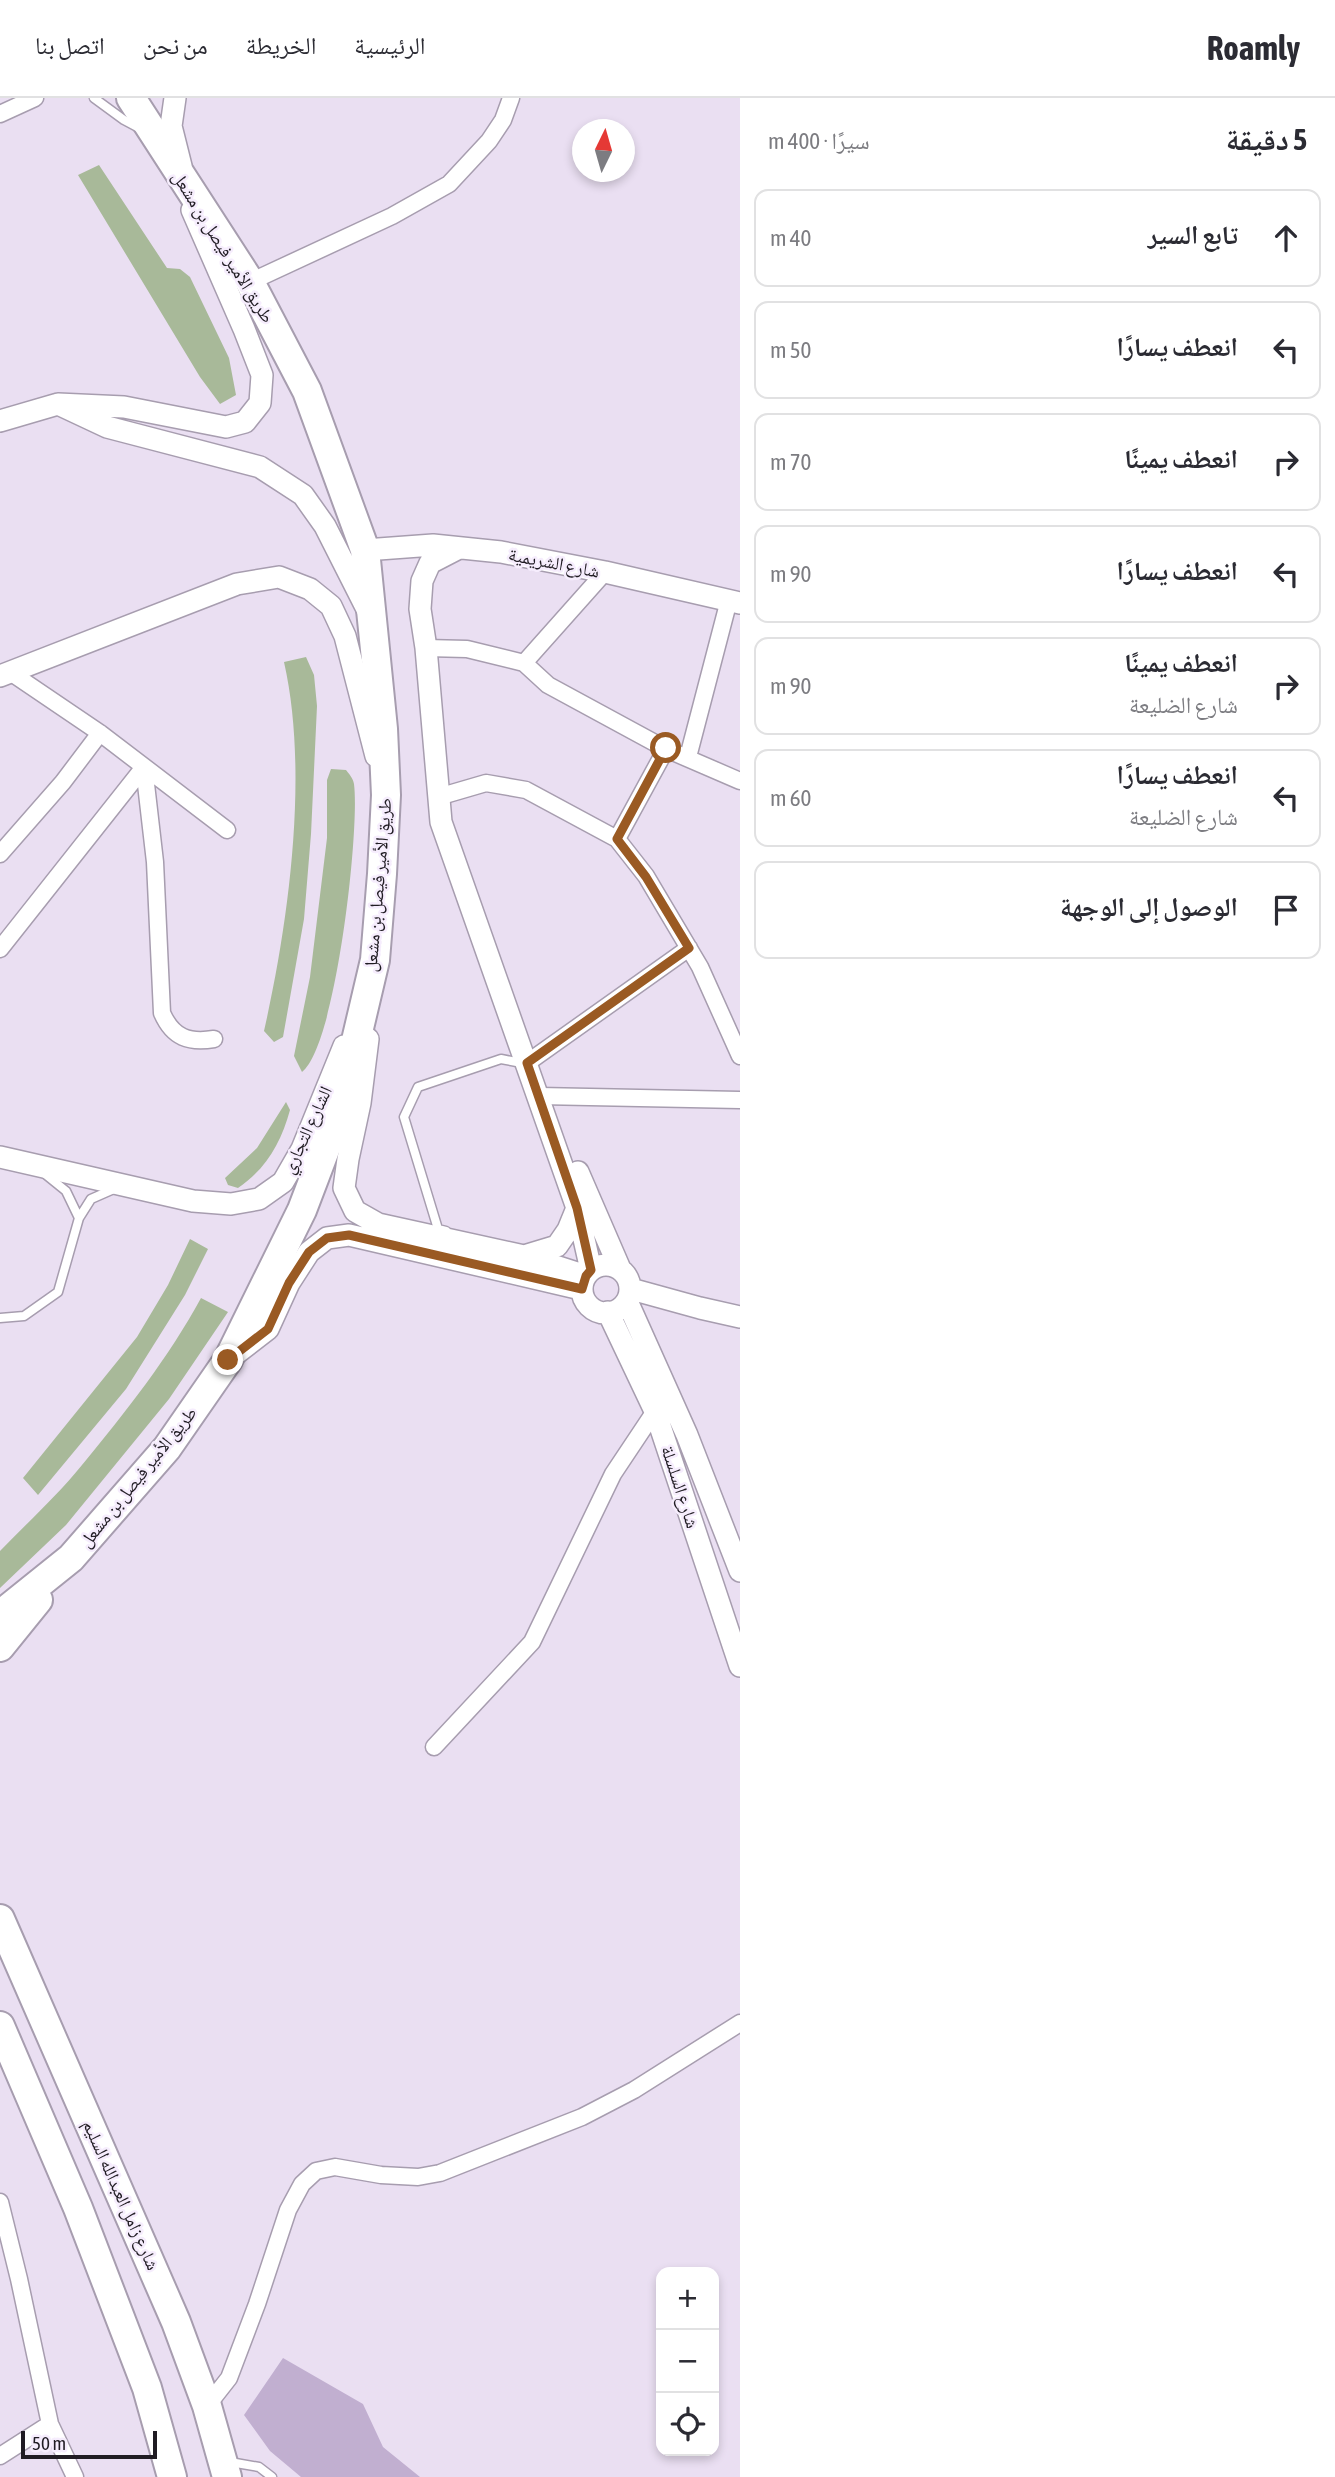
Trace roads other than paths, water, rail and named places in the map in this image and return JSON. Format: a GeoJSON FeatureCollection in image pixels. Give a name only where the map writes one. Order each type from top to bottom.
{"type":"FeatureCollection","features":[{"type":"Feature","properties":{"kind":"highway","name":"طريق الأمير فيصل بن مشعل"},"geometry":{"type":"LineString","coordinates":[[0,1615],[72,1558],[167,1448],[228,1360],[302,1210],[339,1113],[375,960],[386,795],[383,729],[365,550],[307,391],[250,282],[131,98]]}},
{"type":"Feature","properties":{"kind":"highway"},"geometry":{"type":"LineString","coordinates":[[0,1647],[72,1558]]}},
{"type":"Feature","properties":{"kind":"highway","name":"شارع زامل العبدالله السليم"},"geometry":{"type":"LineString","coordinates":[[0,1919],[176,2322],[207,2406],[224,2469]]}},
{"type":"Feature","properties":{"kind":"highway"},"geometry":{"type":"LineString","coordinates":[[0,2026],[103,2272],[147,2388],[172,2477]]}},
{"type":"Feature","properties":{"kind":"street"},"geometry":{"type":"LineString","coordinates":[[0,114],[35,98]]}},
{"type":"Feature","properties":{"kind":"street"},"geometry":{"type":"LineString","coordinates":[[175,98],[171,126],[177,156],[191,188],[215,229]]}},
{"type":"Feature","properties":{"kind":"street"},"geometry":{"type":"LineString","coordinates":[[250,282],[392,216],[449,184],[489,141],[503,120],[511,98]]}},
{"type":"Feature","properties":{"kind":"street"},"geometry":{"type":"LineString","coordinates":[[0,422],[58,404],[124,407],[226,427],[245,422],[260,403],[262,375],[172,164]]}},
{"type":"Feature","properties":{"kind":"street"},"geometry":{"type":"LineString","coordinates":[[58,404],[107,427],[260,467],[303,495],[325,526],[372,619]]}},
{"type":"Feature","properties":{"kind":"street","name":"شارع الشريمية"},"geometry":{"type":"LineString","coordinates":[[365,550],[433,545],[501,552],[605,572],[735,602]]}},
{"type":"Feature","properties":{"kind":"street"},"geometry":{"type":"LineString","coordinates":[[228,1360],[268,1329],[289,1283],[309,1252],[327,1238],[349,1235],[586,1278],[606,1265],[626,1274],[629,1295],[620,1308],[608,1312],[597,1311],[590,1306],[586,1278],[577,1208],[441,822],[426,648],[420,609],[422,581],[430,563],[459,548]]}},
{"type":"Feature","properties":{"kind":"street"},"geometry":{"type":"LineString","coordinates":[[524,663],[605,572]]}},
{"type":"Feature","properties":{"kind":"street"},"geometry":{"type":"LineString","coordinates":[[5,674],[237,584],[279,577],[310,589],[331,606],[345,636],[386,795]]}},
{"type":"Feature","properties":{"kind":"street"},"geometry":{"type":"LineString","coordinates":[[688,757],[735,602]]}},
{"type":"Feature","properties":{"kind":"street"},"geometry":{"type":"LineString","coordinates":[[426,648],[467,649],[524,663],[548,685],[666,748],[740,781]]}},
{"type":"Feature","properties":{"kind":"street"},"geometry":{"type":"LineString","coordinates":[[5,674],[100,733],[227,830]]}},
{"type":"Feature","properties":{"kind":"street"},"geometry":{"type":"LineString","coordinates":[[0,854],[63,782],[100,733]]}},
{"type":"Feature","properties":{"kind":"street"},"geometry":{"type":"LineString","coordinates":[[617,839],[666,748]]}},
{"type":"Feature","properties":{"kind":"street"},"geometry":{"type":"LineString","coordinates":[[0,949],[144,767]]}},
{"type":"Feature","properties":{"kind":"street"},"geometry":{"type":"LineString","coordinates":[[144,767],[155,862],[162,1013],[167,1024],[186,1040],[197,1042],[214,1039]]}},
{"type":"Feature","properties":{"kind":"street"},"geometry":{"type":"LineString","coordinates":[[438,797],[486,783],[526,790],[617,839],[646,877],[700,967],[740,1056]]}},
{"type":"Feature","properties":{"kind":"street"},"geometry":{"type":"LineString","coordinates":[[527,1063],[689,948]]}},
{"type":"Feature","properties":{"kind":"street"},"geometry":{"type":"LineString","coordinates":[[375,960],[360,1102],[344,1188],[355,1211],[378,1224],[513,1254],[586,1278]]}},
{"type":"Feature","properties":{"kind":"street","name":"الشارع التجاري"},"geometry":{"type":"LineString","coordinates":[[0,1157],[193,1202],[232,1204],[259,1199],[283,1182],[302,1149],[336,1068],[375,960]]}},
{"type":"Feature","properties":{"kind":"street"},"geometry":{"type":"LineString","coordinates":[[539,1096],[740,1100]]}},
{"type":"Feature","properties":{"kind":"street"},"geometry":{"type":"LineString","coordinates":[[539,1096],[572,1158],[620,1269]]}},
{"type":"Feature","properties":{"kind":"street"},"geometry":{"type":"LineString","coordinates":[[513,1254],[557,1247],[577,1208]]}},
{"type":"Feature","properties":{"kind":"street"},"geometry":{"type":"LineString","coordinates":[[629,1295],[740,1317]]}},
{"type":"Feature","properties":{"kind":"street","name":"شارع السلسلة"},"geometry":{"type":"LineString","coordinates":[[629,1295],[740,1571]]}},
{"type":"Feature","properties":{"kind":"street","name":"شارع السلسلة"},"geometry":{"type":"LineString","coordinates":[[608,1312],[655,1411],[740,1666]]}},
{"type":"Feature","properties":{"kind":"street"},"geometry":{"type":"LineString","coordinates":[[434,1747],[532,1642],[613,1474],[655,1411]]}},
{"type":"Feature","properties":{"kind":"street"},"geometry":{"type":"LineString","coordinates":[[207,2406],[229,2378],[288,2210],[302,2184],[316,2171],[335,2167],[381,2175],[418,2177],[440,2173],[582,2118],[634,2090],[740,2023]]}},
{"type":"Feature","properties":{"kind":"street"},"geometry":{"type":"LineString","coordinates":[[0,2202],[50,2424],[75,2477]]}},
{"type":"Feature","properties":{"kind":"street"},"geometry":{"type":"LineString","coordinates":[[0,2456],[50,2424]]}},
{"type":"Feature","properties":{"kind":"lane"},"geometry":{"type":"LineString","coordinates":[[94,98],[124,120],[154,136]]}},
{"type":"Feature","properties":{"kind":"lane"},"geometry":{"type":"LineString","coordinates":[[513,1254],[490,1243],[438,1229],[404,1117],[418,1087],[501,1059],[527,1063]]}},
{"type":"Feature","properties":{"kind":"lane"},"geometry":{"type":"LineString","coordinates":[[34,1165],[66,1191],[79,1218]]}},
{"type":"Feature","properties":{"kind":"lane"},"geometry":{"type":"LineString","coordinates":[[0,1318],[24,1316],[58,1292],[79,1218],[91,1199],[121,1185]]}},
{"type":"Feature","properties":{"kind":"lane"},"geometry":{"type":"LineString","coordinates":[[224,2469],[259,2467],[272,2477]]}}]}
